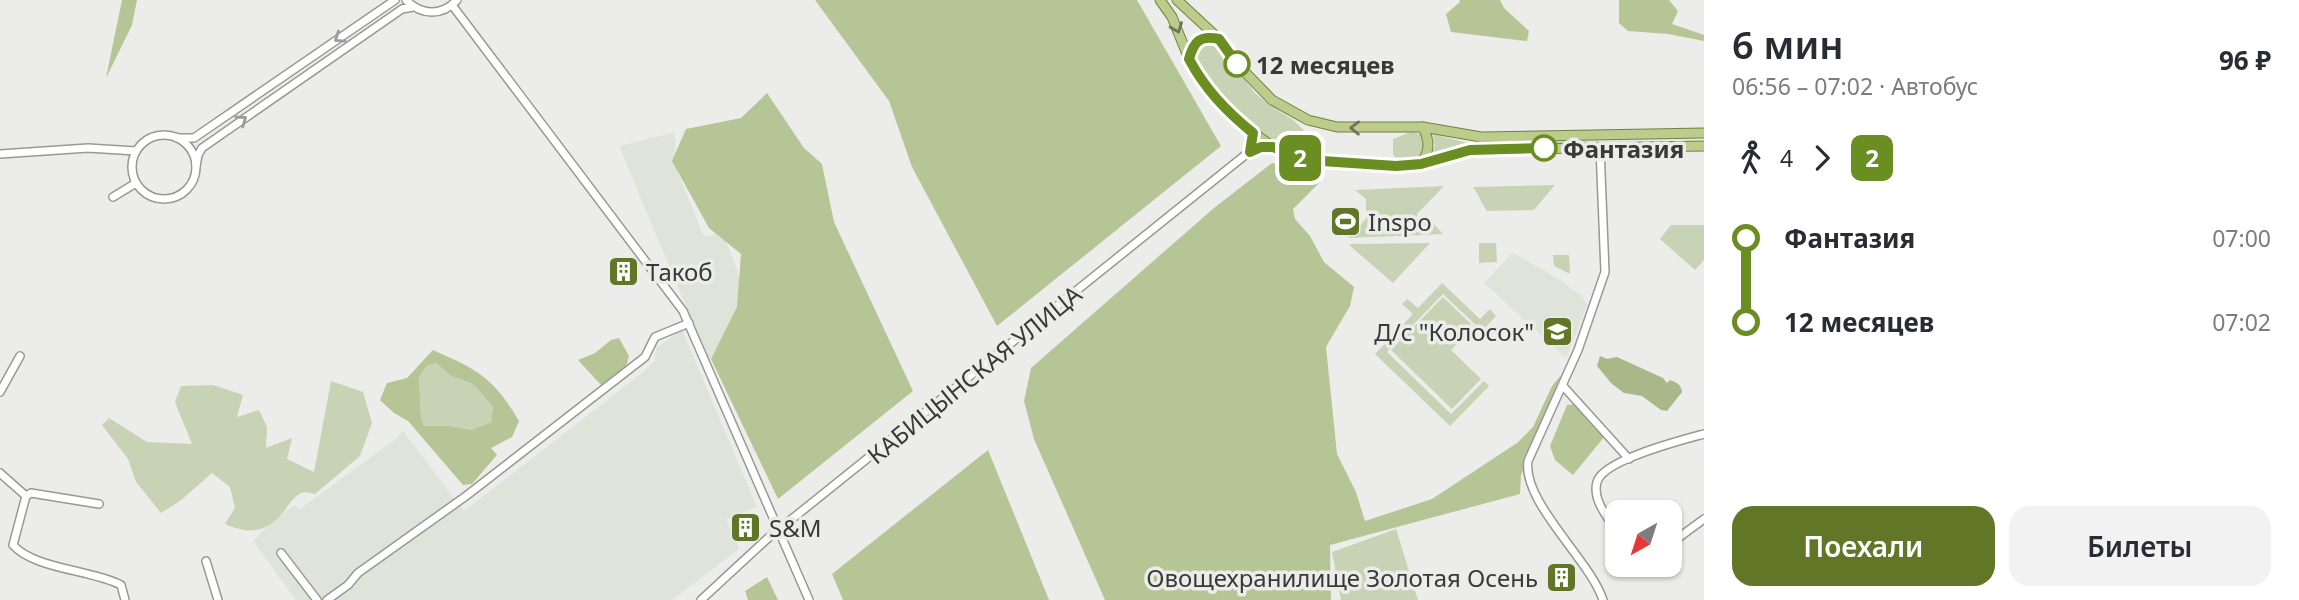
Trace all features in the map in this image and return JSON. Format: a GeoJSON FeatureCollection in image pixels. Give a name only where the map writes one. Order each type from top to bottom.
{"type":"FeatureCollection","features":[{"type":"Feature","properties":{"kind":"main road"},"geometry":{"type":"LineString","coordinates":[[1160,0],[1172,17],[1201,82],[1232,117],[1273,147],[1296,157],[1366,166],[1421,164],[1470,150],[1704,146]]}},
{"type":"Feature","properties":{"kind":"main road"},"geometry":{"type":"LineString","coordinates":[[1177,0],[1219,39],[1260,91],[1276,104],[1308,120],[1345,128],[1423,127],[1470,137],[1704,133]]}},
{"type":"Feature","properties":{"kind":"main road"},"geometry":{"type":"LineString","coordinates":[[1189,59],[1192,47],[1201,38],[1219,39]]}},
{"type":"Feature","properties":{"kind":"main road"},"geometry":{"type":"LineString","coordinates":[[1421,164],[1429,151],[1429,140],[1423,127]]}},
{"type":"Feature","properties":{"kind":"main road"},"geometry":{"type":"LineString","coordinates":[[1632,134],[1633,148]]}},
{"type":"Feature","properties":{"kind":"street"},"geometry":{"type":"LineString","coordinates":[[396,0],[194,138],[166,135],[154,136],[144,142],[136,151],[132,167],[136,183],[149,195],[161,199],[173,198],[184,192],[192,183],[202,148],[402,9],[414,7]]}},
{"type":"Feature","properties":{"kind":"street"},"geometry":{"type":"LineString","coordinates":[[406,0],[424,12],[436,12],[455,3],[684,311],[808,600]]}},
{"type":"Feature","properties":{"kind":"street"},"geometry":{"type":"LineString","coordinates":[[1250,152],[1253,133]]}},
{"type":"Feature","properties":{"kind":"street"},"geometry":{"type":"LineString","coordinates":[[177,138],[189,147],[196,166]]}},
{"type":"Feature","properties":{"kind":"street"},"geometry":{"type":"LineString","coordinates":[[1250,152],[1261,147],[1273,147]]}},
{"type":"Feature","properties":{"kind":"street"},"geometry":{"type":"LineString","coordinates":[[0,154],[88,148],[136,151]]}},
{"type":"Feature","properties":{"kind":"street"},"geometry":{"type":"LineString","coordinates":[[1600,148],[1605,272],[1590,320],[1528,461],[1526,472],[1535,494],[1603,600]]}},
{"type":"Feature","properties":{"kind":"street","name":"КАБИЦЫНСКАЯ УЛИЦА"},"geometry":{"type":"LineString","coordinates":[[701,600],[749,555],[1250,152]]}},
{"type":"Feature","properties":{"kind":"street"},"geometry":{"type":"LineString","coordinates":[[113,197],[136,183]]}},
{"type":"Feature","properties":{"kind":"street"},"geometry":{"type":"LineString","coordinates":[[327,600],[348,585],[358,573],[466,496],[645,357],[655,337],[689,323]]}},
{"type":"Feature","properties":{"kind":"street"},"geometry":{"type":"LineString","coordinates":[[0,392],[20,356]]}},
{"type":"Feature","properties":{"kind":"street"},"geometry":{"type":"LineString","coordinates":[[1563,386],[1629,459]]}},
{"type":"Feature","properties":{"kind":"street"},"geometry":{"type":"LineString","coordinates":[[1605,512],[1596,491],[1603,472],[1608,468],[1704,434]]}},
{"type":"Feature","properties":{"kind":"street"},"geometry":{"type":"LineString","coordinates":[[0,473],[26,496]]}},
{"type":"Feature","properties":{"kind":"street"},"geometry":{"type":"LineString","coordinates":[[99,504],[31,493],[26,496],[13,545],[20,554],[111,580],[121,585],[125,600]]}},
{"type":"Feature","properties":{"kind":"street"},"geometry":{"type":"LineString","coordinates":[[1682,535],[1704,519]]}},
{"type":"Feature","properties":{"kind":"street"},"geometry":{"type":"LineString","coordinates":[[281,553],[317,600]]}},
{"type":"Feature","properties":{"kind":"street"},"geometry":{"type":"LineString","coordinates":[[206,561],[218,600]]}},
{"type":"Feature","properties":{"kind":"shaded area"},"geometry":{"type":"Polygon","coordinates":[[[122,0],[137,0],[132,25],[106,78],[122,0]]]}},
{"type":"Feature","properties":{"kind":"shaded area"},"geometry":{"type":"Polygon","coordinates":[[[815,0],[1137,0],[1221,146],[997,326],[912,167],[889,101],[815,0]]]}},
{"type":"Feature","properties":{"kind":"shaded area"},"geometry":{"type":"Polygon","coordinates":[[[1459,0],[1500,0],[1504,8],[1529,31],[1527,41],[1451,32],[1446,14],[1459,0]]]}},
{"type":"Feature","properties":{"kind":"shaded area"},"geometry":{"type":"Polygon","coordinates":[[[1619,0],[1669,0],[1678,11],[1672,24],[1704,35],[1704,41],[1668,34],[1628,31],[1619,23],[1619,0]]]}},
{"type":"Feature","properties":{"kind":"shaded area"},"geometry":{"type":"Polygon","coordinates":[[[1215,42],[1255,93],[1292,119],[1311,137],[1310,146],[1277,143],[1240,118],[1218,94],[1195,57],[1202,44],[1215,42]]]}},
{"type":"Feature","properties":{"kind":"shaded area"},"geometry":{"type":"Polygon","coordinates":[[[767,93],[804,148],[822,164],[834,222],[913,391],[778,499],[711,359],[737,307],[741,254],[709,228],[672,161],[686,129],[741,118],[767,93]]]}},
{"type":"Feature","properties":{"kind":"shaded area"},"geometry":{"type":"Polygon","coordinates":[[[675,132],[676,168],[704,237],[723,233],[741,281],[737,312],[709,361],[619,146],[675,132]]]}},
{"type":"Feature","properties":{"kind":"shaded area"},"geometry":{"type":"Polygon","coordinates":[[[1410,132],[1421,134],[1423,147],[1419,159],[1395,157],[1393,139],[1410,132]]]}},
{"type":"Feature","properties":{"kind":"shaded area"},"geometry":{"type":"Polygon","coordinates":[[[1432,134],[1468,143],[1503,144],[1468,146],[1431,157],[1435,146],[1432,134]]]}},
{"type":"Feature","properties":{"kind":"shaded area"},"geometry":{"type":"Polygon","coordinates":[[[1507,142],[1623,143],[1507,144],[1507,142]]]}},
{"type":"Feature","properties":{"kind":"shaded area"},"geometry":{"type":"Polygon","coordinates":[[[1272,163],[1303,172],[1321,181],[1293,209],[1295,219],[1310,236],[1324,262],[1354,287],[1350,306],[1326,347],[1337,454],[1356,492],[1365,521],[1432,499],[1517,443],[1533,427],[1552,386],[1561,375],[1521,475],[1520,494],[1330,545],[1331,600],[1105,600],[1034,439],[1024,401],[1031,368],[1214,208],[1272,163]]]}},
{"type":"Feature","properties":{"kind":"shaded area"},"geometry":{"type":"Polygon","coordinates":[[[1555,185],[1534,210],[1487,211],[1473,187],[1555,185]]]}},
{"type":"Feature","properties":{"kind":"shaded area"},"geometry":{"type":"Polygon","coordinates":[[[1444,186],[1417,214],[1417,218],[1428,218],[1443,234],[1348,238],[1366,219],[1366,199],[1355,190],[1444,186]]]}},
{"type":"Feature","properties":{"kind":"shaded area"},"geometry":{"type":"Polygon","coordinates":[[[1671,225],[1704,225],[1704,260],[1695,270],[1660,239],[1671,225]]]}},
{"type":"Feature","properties":{"kind":"shaded area"},"geometry":{"type":"Polygon","coordinates":[[[1430,243],[1393,283],[1349,245],[1351,244],[1430,243]]]}},
{"type":"Feature","properties":{"kind":"shaded area"},"geometry":{"type":"Polygon","coordinates":[[[1479,243],[1496,243],[1497,262],[1479,263],[1479,243]]]}},
{"type":"Feature","properties":{"kind":"shaded area","name":"Д/с \"Колосок\""},"geometry":{"type":"Polygon","coordinates":[[[1513,253],[1557,278],[1582,296],[1587,305],[1566,358],[1484,283],[1513,253]]]}},
{"type":"Feature","properties":{"kind":"shaded area"},"geometry":{"type":"Polygon","coordinates":[[[1553,255],[1569,255],[1570,274],[1554,266],[1553,255]]]}},
{"type":"Feature","properties":{"kind":"shaded area"},"geometry":{"type":"Polygon","coordinates":[[[1442,283],[1480,319],[1490,309],[1496,316],[1482,331],[1443,294],[1387,352],[1451,414],[1484,381],[1489,386],[1450,426],[1375,354],[1413,314],[1402,304],[1407,299],[1418,308],[1442,283]]]}},
{"type":"Feature","properties":{"kind":"shaded area"},"geometry":{"type":"Polygon","coordinates":[[[1443,297],[1474,327],[1451,350],[1481,379],[1452,409],[1391,350],[1443,297]]]}},
{"type":"Feature","properties":{"kind":"shaded area"},"geometry":{"type":"Polygon","coordinates":[[[682,330],[757,507],[726,519],[739,549],[672,600],[296,600],[253,541],[274,519],[295,505],[300,509],[403,431],[464,511],[642,373],[655,360],[656,348],[682,330]]]}},
{"type":"Feature","properties":{"kind":"shaded area"},"geometry":{"type":"Polygon","coordinates":[[[619,338],[629,356],[626,367],[601,385],[578,360],[619,338]]]}},
{"type":"Feature","properties":{"kind":"shaded area"},"geometry":{"type":"Polygon","coordinates":[[[433,350],[483,376],[510,406],[519,421],[512,437],[491,448],[497,455],[472,484],[463,485],[408,421],[380,400],[387,383],[407,378],[433,350]],[[436,363],[427,365],[419,377],[424,426],[450,426],[471,430],[491,422],[493,407],[473,384],[451,376],[436,363]]]}},
{"type":"Feature","properties":{"kind":"shaded area"},"geometry":{"type":"Polygon","coordinates":[[[1600,356],[1607,359],[1617,357],[1663,378],[1667,383],[1670,380],[1675,382],[1680,385],[1682,392],[1667,411],[1661,410],[1642,396],[1624,393],[1612,384],[1597,366],[1600,356]]]}},
{"type":"Feature","properties":{"kind":"shaded area"},"geometry":{"type":"Polygon","coordinates":[[[436,363],[451,376],[473,384],[493,407],[491,422],[471,430],[450,426],[424,426],[419,377],[427,364],[436,363]]]}},
{"type":"Feature","properties":{"kind":"shaded area"},"geometry":{"type":"Polygon","coordinates":[[[331,381],[363,392],[372,423],[360,456],[315,494],[299,494],[274,522],[259,529],[244,530],[225,524],[235,508],[230,487],[212,473],[180,501],[161,513],[136,482],[128,459],[102,425],[109,418],[147,442],[192,444],[175,402],[181,386],[213,385],[243,395],[237,417],[259,410],[267,427],[266,448],[292,438],[287,459],[314,472],[331,381]]]}},
{"type":"Feature","properties":{"kind":"shaded area"},"geometry":{"type":"Polygon","coordinates":[[[1577,404],[1605,436],[1573,475],[1555,460],[1550,446],[1567,405],[1577,404]]]}},
{"type":"Feature","properties":{"kind":"shaded area"},"geometry":{"type":"Polygon","coordinates":[[[988,450],[1049,600],[843,600],[832,574],[988,450]]]}},
{"type":"Feature","properties":{"kind":"shaded area"},"geometry":{"type":"Polygon","coordinates":[[[1396,529],[1418,600],[1341,600],[1332,552],[1396,529]]]}},
{"type":"Feature","properties":{"kind":"shaded area"},"geometry":{"type":"Polygon","coordinates":[[[767,577],[778,600],[748,600],[745,591],[767,577]]]}},
{"type":"Feature","properties":{"kind":"bus line","name":"2"},"geometry":{"type":"LineString","coordinates":[[1237,64],[1219,39],[1208,37],[1196,42],[1189,59],[1201,82],[1232,117],[1253,133],[1250,152],[1261,147],[1273,147],[1296,157],[1366,166],[1396,166],[1421,164],[1470,150],[1544,148]]}},
{"type":"Feature","properties":{"kind":"place","name":"12 месяцев"},"geometry":{"type":"Point","coordinates":[1237,64]}},
{"type":"Feature","properties":{"kind":"place","name":"Фантазия"},"geometry":{"type":"Point","coordinates":[1544,148]}},
{"type":"Feature","properties":{"kind":"place","name":"Inspo"},"geometry":{"type":"Point","coordinates":[1345,221]}},
{"type":"Feature","properties":{"kind":"place","name":"Такоб"},"geometry":{"type":"Point","coordinates":[623,271]}},
{"type":"Feature","properties":{"kind":"place","name":"Д/с \"Колосок\""},"geometry":{"type":"Point","coordinates":[1557,331]}},
{"type":"Feature","properties":{"kind":"place","name":"S&M"},"geometry":{"type":"Point","coordinates":[746,527]}},
{"type":"Feature","properties":{"kind":"place","name":"Овощехранилище Золотая Осень"},"geometry":{"type":"Point","coordinates":[1561,577]}}]}
